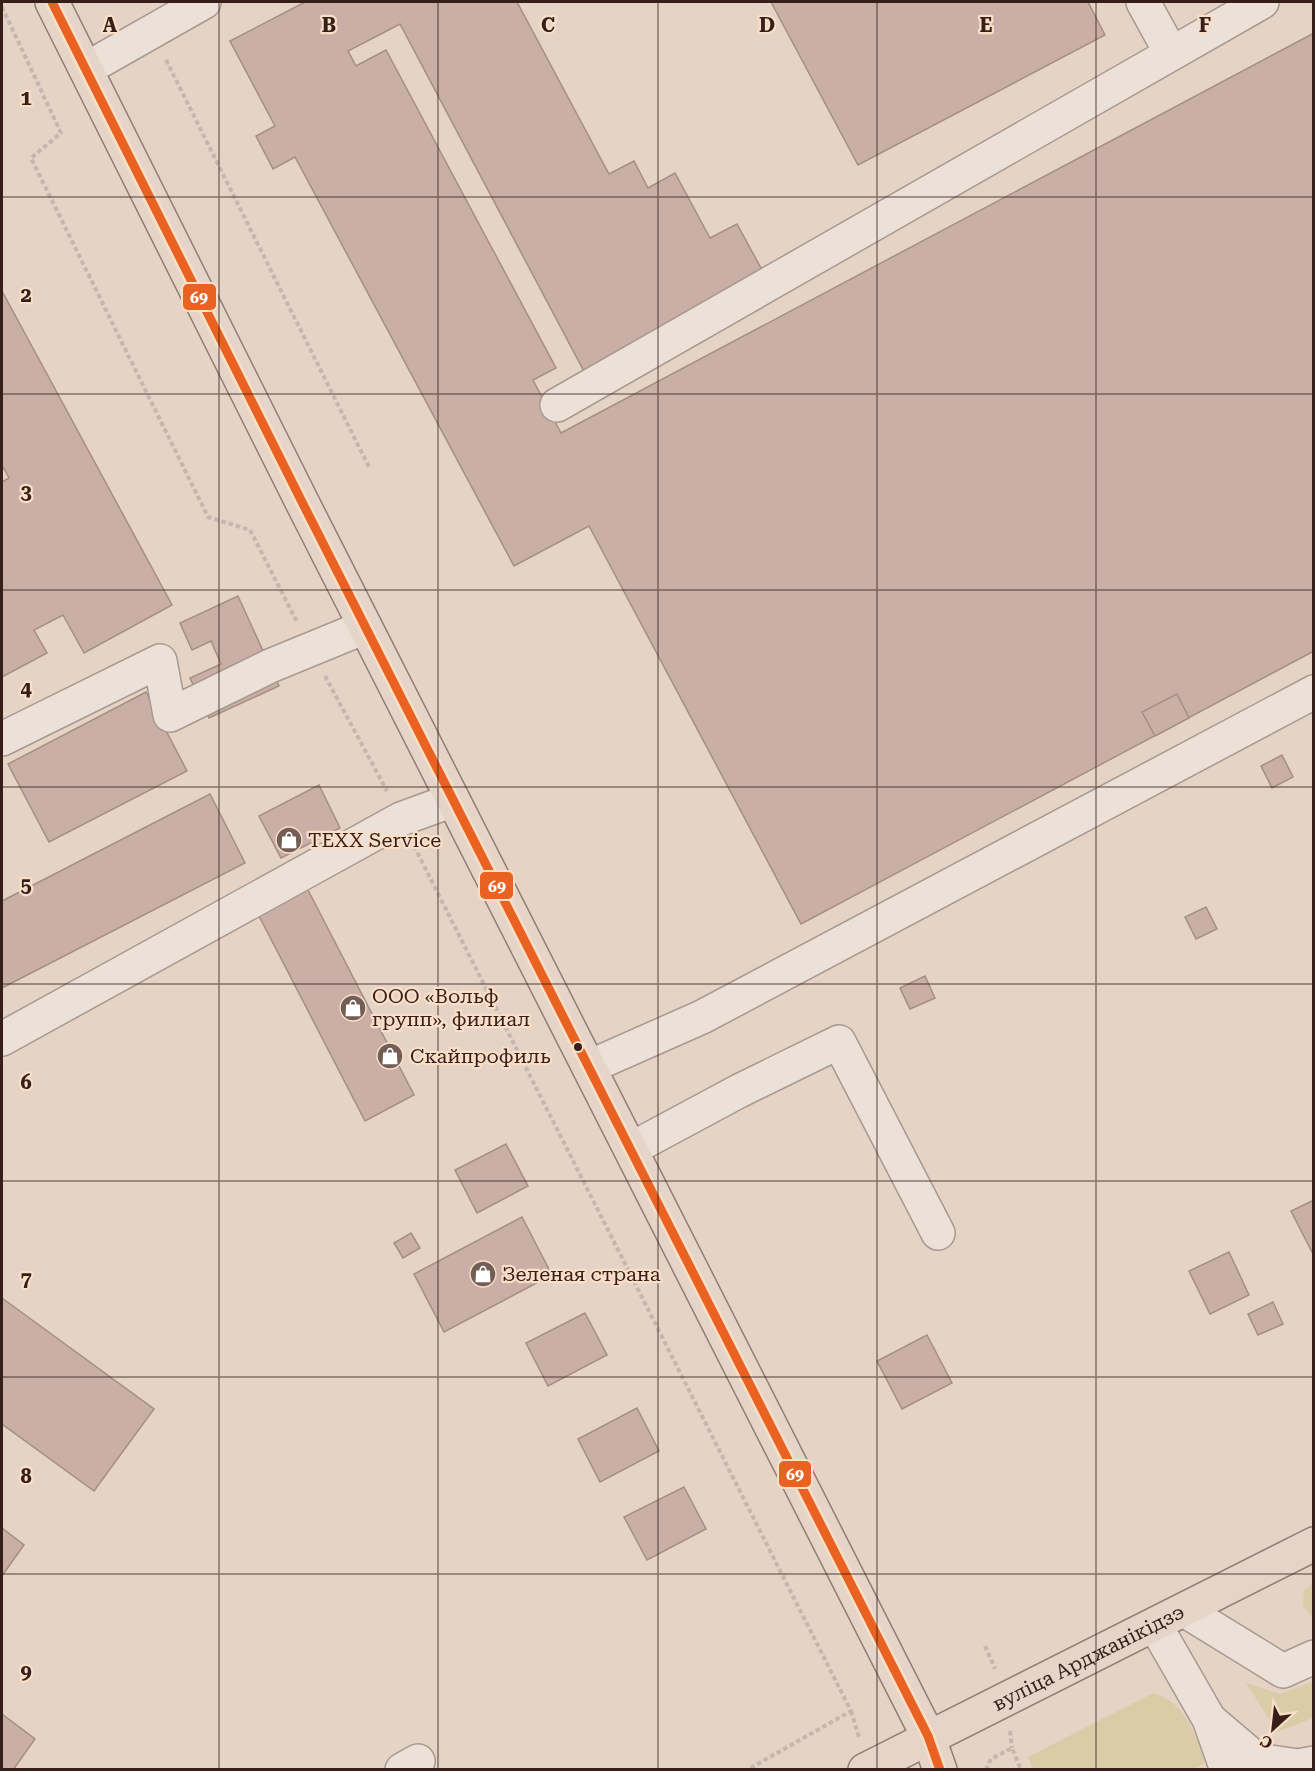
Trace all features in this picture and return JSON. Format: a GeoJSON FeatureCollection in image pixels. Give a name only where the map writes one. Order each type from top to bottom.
{"type":"FeatureCollection","features":[{"type":"Feature","properties":{"kind":"main road"},"geometry":{"type":"LineString","coordinates":[[52,2],[365,627],[928,1736],[940,1770]]}},
{"type":"Feature","properties":{"kind":"main road","name":"вуліца Арджанікідзэ"},"geometry":{"type":"LineString","coordinates":[[865,1770],[928,1736],[1314,1545]]}},
{"type":"Feature","properties":{"kind":"lane"},"geometry":{"type":"LineString","coordinates":[[86,69],[204,2]]}},
{"type":"Feature","properties":{"kind":"lane"},"geometry":{"type":"LineString","coordinates":[[1143,2],[1171,53]]}},
{"type":"Feature","properties":{"kind":"lane"},"geometry":{"type":"LineString","coordinates":[[557,405],[1262,2]]}},
{"type":"Feature","properties":{"kind":"lane"},"geometry":{"type":"LineString","coordinates":[[2,739],[160,661],[170,715],[270,666],[312,651],[365,627]]}},
{"type":"Feature","properties":{"kind":"lane"},"geometry":{"type":"LineString","coordinates":[[589,1067],[702,1017],[1314,692]]}},
{"type":"Feature","properties":{"kind":"lane"},"geometry":{"type":"LineString","coordinates":[[2,1039],[401,819],[453,800]]}},
{"type":"Feature","properties":{"kind":"lane"},"geometry":{"type":"LineString","coordinates":[[631,1149],[739,1091],[839,1042],[938,1233]]}},
{"type":"Feature","properties":{"kind":"lane"},"geometry":{"type":"LineString","coordinates":[[1184,1610],[1284,1671],[1314,1657]]}},
{"type":"Feature","properties":{"kind":"lane"},"geometry":{"type":"LineString","coordinates":[[1155,1625],[1209,1719],[1227,1770]]}},
{"type":"Feature","properties":{"kind":"lane"},"geometry":{"type":"LineString","coordinates":[[1209,1719],[1257,1760],[1298,1766],[1314,1763]]}},
{"type":"Feature","properties":{"kind":"path"},"geometry":{"type":"LineString","coordinates":[[2,7],[61,133],[31,158],[208,517],[250,530],[401,819],[851,1711],[747,1770]]}},
{"type":"Feature","properties":{"kind":"path"},"geometry":{"type":"LineString","coordinates":[[152,32],[370,469]]}},
{"type":"Feature","properties":{"kind":"path"},"geometry":{"type":"LineString","coordinates":[[986,1770],[991,1759],[1012,1748],[1021,1770]]}},
{"type":"Feature","properties":{"kind":"shaded area"},"geometry":{"type":"Polygon","coordinates":[[[1313,1584],[1313,1615],[1311,1616],[1303,1605],[1304,1590],[1313,1584]]]}},
{"type":"Feature","properties":{"kind":"shaded area"},"geometry":{"type":"Polygon","coordinates":[[[1313,1682],[1313,1718],[1277,1732],[1246,1683],[1280,1694],[1313,1682]]]}},
{"type":"Feature","properties":{"kind":"shaded area"},"geometry":{"type":"Polygon","coordinates":[[[1153,1693],[1173,1704],[1188,1721],[1205,1763],[1190,1770],[1033,1769],[1028,1757],[1153,1693]]]}},
{"type":"Feature","properties":{"kind":"building"},"geometry":{"type":"Polygon","coordinates":[[[305,2],[517,2],[609,174],[634,161],[648,188],[675,173],[710,238],[737,224],[768,281],[587,377],[400,24],[348,51],[356,66],[386,50],[556,368],[533,380],[561,433],[1314,33],[1314,651],[801,924],[589,526],[514,566],[295,157],[273,169],[256,136],[275,126],[230,41],[305,2]]]}},
{"type":"Feature","properties":{"kind":"building"},"geometry":{"type":"Polygon","coordinates":[[[771,2],[1088,2],[1105,35],[858,165],[771,2]]]}},
{"type":"Feature","properties":{"kind":"building"},"geometry":{"type":"Polygon","coordinates":[[[2,291],[172,605],[84,653],[63,615],[34,630],[47,653],[2,677],[2,482],[9,478],[2,465],[2,291]]]}},
{"type":"Feature","properties":{"kind":"building"},"geometry":{"type":"Polygon","coordinates":[[[238,596],[279,686],[209,718],[190,678],[221,664],[211,641],[192,650],[180,623],[238,596]]]}},
{"type":"Feature","properties":{"kind":"building"},"geometry":{"type":"Polygon","coordinates":[[[146,692],[187,771],[49,842],[8,764],[146,692]]]}},
{"type":"Feature","properties":{"kind":"building"},"geometry":{"type":"Polygon","coordinates":[[[1177,694],[1189,718],[1155,736],[1142,712],[1177,694]]]}},
{"type":"Feature","properties":{"kind":"building"},"geometry":{"type":"Polygon","coordinates":[[[1282,755],[1293,777],[1272,788],[1261,766],[1282,755]]]}},
{"type":"Feature","properties":{"kind":"building"},"geometry":{"type":"Polygon","coordinates":[[[319,785],[340,828],[281,858],[259,816],[319,785]]]}},
{"type":"Feature","properties":{"kind":"building"},"geometry":{"type":"Polygon","coordinates":[[[210,794],[245,863],[2,988],[2,901],[210,794]]]}},
{"type":"Feature","properties":{"kind":"building"},"geometry":{"type":"Polygon","coordinates":[[[307,888],[414,1095],[365,1121],[258,914],[307,888]]]}},
{"type":"Feature","properties":{"kind":"building"},"geometry":{"type":"Polygon","coordinates":[[[1206,907],[1217,929],[1196,939],[1185,917],[1206,907]]]}},
{"type":"Feature","properties":{"kind":"building"},"geometry":{"type":"Polygon","coordinates":[[[925,976],[935,998],[910,1009],[900,988],[925,976]]]}},
{"type":"Feature","properties":{"kind":"building"},"geometry":{"type":"Polygon","coordinates":[[[506,1144],[528,1186],[477,1213],[455,1170],[506,1144]]]}},
{"type":"Feature","properties":{"kind":"building"},"geometry":{"type":"Polygon","coordinates":[[[1314,1200],[1314,1256],[1291,1211],[1314,1200]]]}},
{"type":"Feature","properties":{"kind":"building"},"geometry":{"type":"Polygon","coordinates":[[[522,1217],[552,1275],[444,1332],[414,1274],[522,1217]]]}},
{"type":"Feature","properties":{"kind":"building"},"geometry":{"type":"Polygon","coordinates":[[[411,1233],[420,1248],[403,1258],[394,1243],[411,1233]]]}},
{"type":"Feature","properties":{"kind":"building"},"geometry":{"type":"Polygon","coordinates":[[[1229,1252],[1249,1295],[1210,1314],[1189,1271],[1229,1252]]]}},
{"type":"Feature","properties":{"kind":"building"},"geometry":{"type":"Polygon","coordinates":[[[2,1298],[154,1409],[94,1491],[2,1424],[2,1298]]]}},
{"type":"Feature","properties":{"kind":"building"},"geometry":{"type":"Polygon","coordinates":[[[1273,1302],[1283,1324],[1258,1335],[1248,1314],[1273,1302]]]}},
{"type":"Feature","properties":{"kind":"building"},"geometry":{"type":"Polygon","coordinates":[[[585,1313],[607,1355],[548,1386],[526,1343],[585,1313]]]}},
{"type":"Feature","properties":{"kind":"building"},"geometry":{"type":"Polygon","coordinates":[[[927,1335],[952,1383],[902,1409],[877,1361],[927,1335]]]}},
{"type":"Feature","properties":{"kind":"building"},"geometry":{"type":"Polygon","coordinates":[[[637,1408],[659,1451],[600,1482],[578,1439],[637,1408]]]}},
{"type":"Feature","properties":{"kind":"building"},"geometry":{"type":"Polygon","coordinates":[[[684,1487],[706,1529],[647,1560],[624,1517],[684,1487]]]}},
{"type":"Feature","properties":{"kind":"building"},"geometry":{"type":"Polygon","coordinates":[[[2,1528],[24,1545],[2,1576],[2,1528]]]}},
{"type":"Feature","properties":{"kind":"building"},"geometry":{"type":"Polygon","coordinates":[[[2,1714],[35,1739],[13,1770],[2,1770],[2,1714]]]}},
{"type":"Feature","properties":{"kind":"transit line","name":"69"},"geometry":{"type":"LineString","coordinates":[[52,2],[302,502],[928,1736],[940,1770]]}},
{"type":"Feature","properties":{"kind":"place","name":"TEXX Service"},"geometry":{"type":"Point","coordinates":[289,840]}},
{"type":"Feature","properties":{"kind":"place","name":"ООО «Вольф групп», филиал"},"geometry":{"type":"Point","coordinates":[353,1008]}},
{"type":"Feature","properties":{"kind":"place","name":"Скайпрофиль"},"geometry":{"type":"Point","coordinates":[390,1056]}},
{"type":"Feature","properties":{"kind":"place","name":"Зеленая страна"},"geometry":{"type":"Point","coordinates":[483,1274]}}]}
